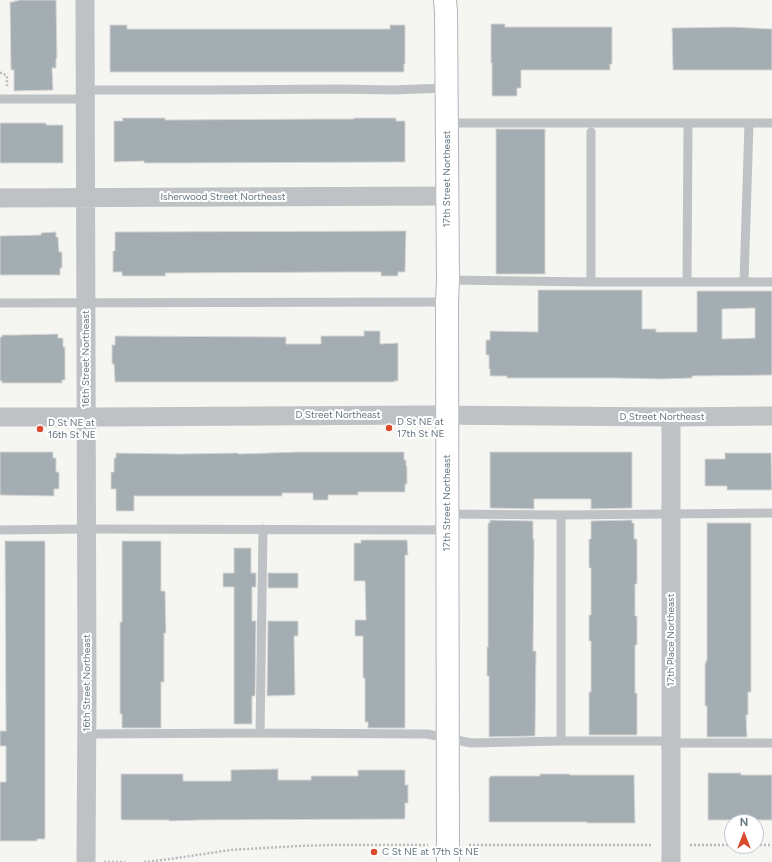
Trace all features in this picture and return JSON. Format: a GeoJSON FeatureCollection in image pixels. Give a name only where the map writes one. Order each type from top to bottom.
{"type":"FeatureCollection","features":[{"type":"Feature","properties":{"kind":"main road","name":"17th Street Northeast"},"geometry":{"type":"LineString","coordinates":[[445,0],[448,280],[448,862]]}},
{"type":"Feature","properties":{"kind":"street","name":"16th Street Northeast"},"geometry":{"type":"LineString","coordinates":[[86,0],[86,862]]}},
{"type":"Feature","properties":{"kind":"street","name":"Isherwood Street Northeast"},"geometry":{"type":"LineString","coordinates":[[0,198],[447,196]]}},
{"type":"Feature","properties":{"kind":"street","name":"D Street Northeast"},"geometry":{"type":"LineString","coordinates":[[0,417],[447,415],[671,417],[772,416]]}},
{"type":"Feature","properties":{"kind":"street","name":"17th Place Northeast"},"geometry":{"type":"LineString","coordinates":[[671,417],[671,862]]}},
{"type":"Feature","properties":{"kind":"lane"},"geometry":{"type":"LineString","coordinates":[[0,99],[210,90],[393,90],[447,88]]}},
{"type":"Feature","properties":{"kind":"lane"},"geometry":{"type":"LineString","coordinates":[[447,123],[772,123]]}},
{"type":"Feature","properties":{"kind":"lane"},"geometry":{"type":"LineString","coordinates":[[687,282],[688,123]]}},
{"type":"Feature","properties":{"kind":"lane"},"geometry":{"type":"LineString","coordinates":[[744,282],[749,123]]}},
{"type":"Feature","properties":{"kind":"lane"},"geometry":{"type":"LineString","coordinates":[[590,282],[591,132]]}},
{"type":"Feature","properties":{"kind":"lane"},"geometry":{"type":"LineString","coordinates":[[448,280],[772,282]]}},
{"type":"Feature","properties":{"kind":"lane"},"geometry":{"type":"LineString","coordinates":[[0,304],[447,302]]}},
{"type":"Feature","properties":{"kind":"lane"},"geometry":{"type":"LineString","coordinates":[[0,530],[262,529],[447,522],[560,514],[772,513]]}},
{"type":"Feature","properties":{"kind":"lane"},"geometry":{"type":"LineString","coordinates":[[560,514],[561,741]]}},
{"type":"Feature","properties":{"kind":"lane"},"geometry":{"type":"LineString","coordinates":[[260,733],[262,529]]}},
{"type":"Feature","properties":{"kind":"lane"},"geometry":{"type":"LineString","coordinates":[[87,734],[427,734],[471,743],[561,741],[662,741],[671,743],[772,742]]}},
{"type":"Feature","properties":{"kind":"path"},"geometry":{"type":"LineString","coordinates":[[144,862],[230,850],[291,846],[429,845]]}},
{"type":"Feature","properties":{"kind":"path"},"geometry":{"type":"LineString","coordinates":[[463,845],[656,845]]}},
{"type":"Feature","properties":{"kind":"path"},"geometry":{"type":"LineString","coordinates":[[689,845],[724,845]]}},
{"type":"Feature","properties":{"kind":"path"},"geometry":{"type":"LineString","coordinates":[[100,862],[125,862]]}},
{"type":"Feature","properties":{"kind":"building"},"geometry":{"type":"Polygon","coordinates":[[[18,0],[56,0],[57,58],[56,68],[52,68],[53,90],[14,91],[14,70],[11,70],[10,2],[18,0]]]}},
{"type":"Feature","properties":{"kind":"building"},"geometry":{"type":"Polygon","coordinates":[[[491,24],[505,24],[505,27],[612,27],[612,64],[610,64],[610,70],[521,70],[521,88],[517,88],[517,96],[492,96],[491,24]]]}},
{"type":"Feature","properties":{"kind":"building"},"geometry":{"type":"Polygon","coordinates":[[[110,25],[127,25],[127,29],[390,29],[390,25],[405,25],[404,72],[110,72],[110,25]]]}},
{"type":"Feature","properties":{"kind":"building"},"geometry":{"type":"Polygon","coordinates":[[[732,27],[772,29],[772,70],[673,70],[672,28],[732,27]]]}},
{"type":"Feature","properties":{"kind":"building"},"geometry":{"type":"Polygon","coordinates":[[[122,118],[165,118],[165,120],[396,118],[396,121],[405,121],[405,162],[114,162],[114,121],[123,121],[122,118]]]}},
{"type":"Feature","properties":{"kind":"building"},"geometry":{"type":"Polygon","coordinates":[[[0,123],[46,123],[46,125],[63,125],[63,163],[0,163],[0,123]]]}},
{"type":"Feature","properties":{"kind":"building"},"geometry":{"type":"Polygon","coordinates":[[[496,129],[545,129],[545,274],[496,274],[496,129]]]}},
{"type":"Feature","properties":{"kind":"building"},"geometry":{"type":"Polygon","coordinates":[[[406,231],[405,272],[398,272],[398,276],[381,276],[381,272],[346,272],[165,273],[166,276],[122,276],[122,272],[113,272],[115,232],[406,231]]]}},
{"type":"Feature","properties":{"kind":"building"},"geometry":{"type":"Polygon","coordinates":[[[56,232],[56,237],[58,237],[59,252],[62,252],[62,268],[60,268],[60,275],[0,275],[0,236],[41,235],[41,233],[56,232]]]}},
{"type":"Feature","properties":{"kind":"building"},"geometry":{"type":"Polygon","coordinates":[[[538,290],[642,290],[642,329],[656,329],[656,332],[697,332],[697,291],[772,291],[772,375],[692,376],[692,378],[662,379],[507,378],[507,376],[490,376],[489,355],[486,355],[486,340],[490,340],[490,331],[538,332],[538,290]],[[755,308],[722,309],[722,339],[755,338],[755,308]]]}},
{"type":"Feature","properties":{"kind":"building"},"geometry":{"type":"Polygon","coordinates":[[[364,331],[380,331],[380,344],[398,343],[398,381],[115,382],[114,364],[112,364],[112,345],[115,345],[115,336],[286,337],[286,344],[321,344],[321,336],[364,336],[364,331]]]}},
{"type":"Feature","properties":{"kind":"building"},"geometry":{"type":"Polygon","coordinates":[[[58,334],[58,338],[63,338],[63,347],[65,347],[65,380],[62,380],[62,383],[2,383],[2,381],[0,381],[0,337],[2,337],[2,335],[58,334]]]}},
{"type":"Feature","properties":{"kind":"building"},"geometry":{"type":"Polygon","coordinates":[[[0,452],[53,452],[53,458],[56,458],[56,472],[59,472],[59,489],[54,489],[54,496],[0,495],[0,452]]]}},
{"type":"Feature","properties":{"kind":"building"},"geometry":{"type":"Polygon","coordinates":[[[298,452],[404,452],[404,460],[406,460],[407,466],[407,484],[405,484],[405,492],[358,492],[358,495],[328,495],[328,500],[313,500],[313,493],[282,493],[282,496],[134,496],[134,511],[116,511],[116,489],[111,489],[111,472],[114,472],[114,458],[116,458],[116,453],[238,454],[298,452]]]}},
{"type":"Feature","properties":{"kind":"building"},"geometry":{"type":"Polygon","coordinates":[[[490,452],[632,452],[632,508],[591,509],[591,499],[534,499],[534,509],[490,508],[490,452]]]}},
{"type":"Feature","properties":{"kind":"building"},"geometry":{"type":"Polygon","coordinates":[[[725,453],[771,453],[772,490],[727,490],[727,486],[705,486],[705,459],[725,459],[725,453]]]}},
{"type":"Feature","properties":{"kind":"building"},"geometry":{"type":"Polygon","coordinates":[[[490,520],[533,521],[533,651],[536,651],[535,736],[489,737],[489,676],[487,676],[487,647],[488,523],[490,523],[490,520]]]}},
{"type":"Feature","properties":{"kind":"building"},"geometry":{"type":"Polygon","coordinates":[[[632,520],[632,523],[634,523],[634,539],[637,539],[637,584],[635,584],[637,645],[635,645],[635,693],[637,693],[637,735],[589,735],[589,692],[591,692],[591,641],[589,641],[589,615],[591,615],[591,568],[589,568],[589,539],[591,539],[591,521],[632,520]]]}},
{"type":"Feature","properties":{"kind":"building"},"geometry":{"type":"Polygon","coordinates":[[[707,523],[751,523],[751,692],[748,692],[748,715],[746,715],[747,737],[707,737],[705,663],[707,660],[707,523]]]}},
{"type":"Feature","properties":{"kind":"building"},"geometry":{"type":"Polygon","coordinates":[[[361,540],[407,540],[408,555],[405,555],[405,728],[368,728],[368,722],[365,722],[363,636],[355,636],[355,620],[366,620],[365,581],[354,581],[354,543],[361,543],[361,540]]]}},
{"type":"Feature","properties":{"kind":"building"},"geometry":{"type":"Polygon","coordinates":[[[5,541],[45,541],[45,839],[37,839],[37,841],[0,841],[0,782],[6,782],[6,746],[0,746],[0,731],[6,731],[5,541]]]}},
{"type":"Feature","properties":{"kind":"building"},"geometry":{"type":"Polygon","coordinates":[[[122,541],[161,541],[161,591],[165,591],[166,633],[164,633],[164,682],[161,682],[161,728],[122,728],[122,714],[120,714],[120,622],[122,622],[122,541]]]}},
{"type":"Feature","properties":{"kind":"building"},"geometry":{"type":"Polygon","coordinates":[[[234,548],[251,548],[251,573],[256,573],[256,587],[252,587],[252,621],[256,621],[255,696],[252,696],[252,724],[234,724],[234,587],[223,587],[223,573],[234,573],[234,548]]]}},
{"type":"Feature","properties":{"kind":"building"},"geometry":{"type":"Polygon","coordinates":[[[268,573],[298,573],[298,588],[268,588],[268,573]]]}},
{"type":"Feature","properties":{"kind":"building"},"geometry":{"type":"Polygon","coordinates":[[[268,621],[298,621],[298,636],[294,636],[295,695],[267,696],[268,621]]]}},
{"type":"Feature","properties":{"kind":"building"},"geometry":{"type":"Polygon","coordinates":[[[278,769],[278,780],[311,780],[311,776],[358,776],[358,770],[405,770],[405,785],[408,785],[408,803],[405,803],[405,819],[169,821],[121,819],[121,774],[183,774],[183,781],[231,781],[231,770],[278,769]]]}},
{"type":"Feature","properties":{"kind":"building"},"geometry":{"type":"Polygon","coordinates":[[[708,773],[772,775],[772,820],[764,820],[764,814],[724,814],[724,820],[708,820],[708,773]]]}},
{"type":"Feature","properties":{"kind":"building"},"geometry":{"type":"Polygon","coordinates":[[[540,774],[634,775],[635,823],[489,822],[490,776],[540,776],[540,774]]]}},
{"type":"Feature","properties":{"kind":"place","name":"D St NE at 17th St NE"},"geometry":{"type":"Point","coordinates":[389,428]}},
{"type":"Feature","properties":{"kind":"place","name":"D St NE at 16th St NE"},"geometry":{"type":"Point","coordinates":[40,429]}},
{"type":"Feature","properties":{"kind":"place","name":"C St NE at 17th St NE"},"geometry":{"type":"Point","coordinates":[374,852]}}]}
